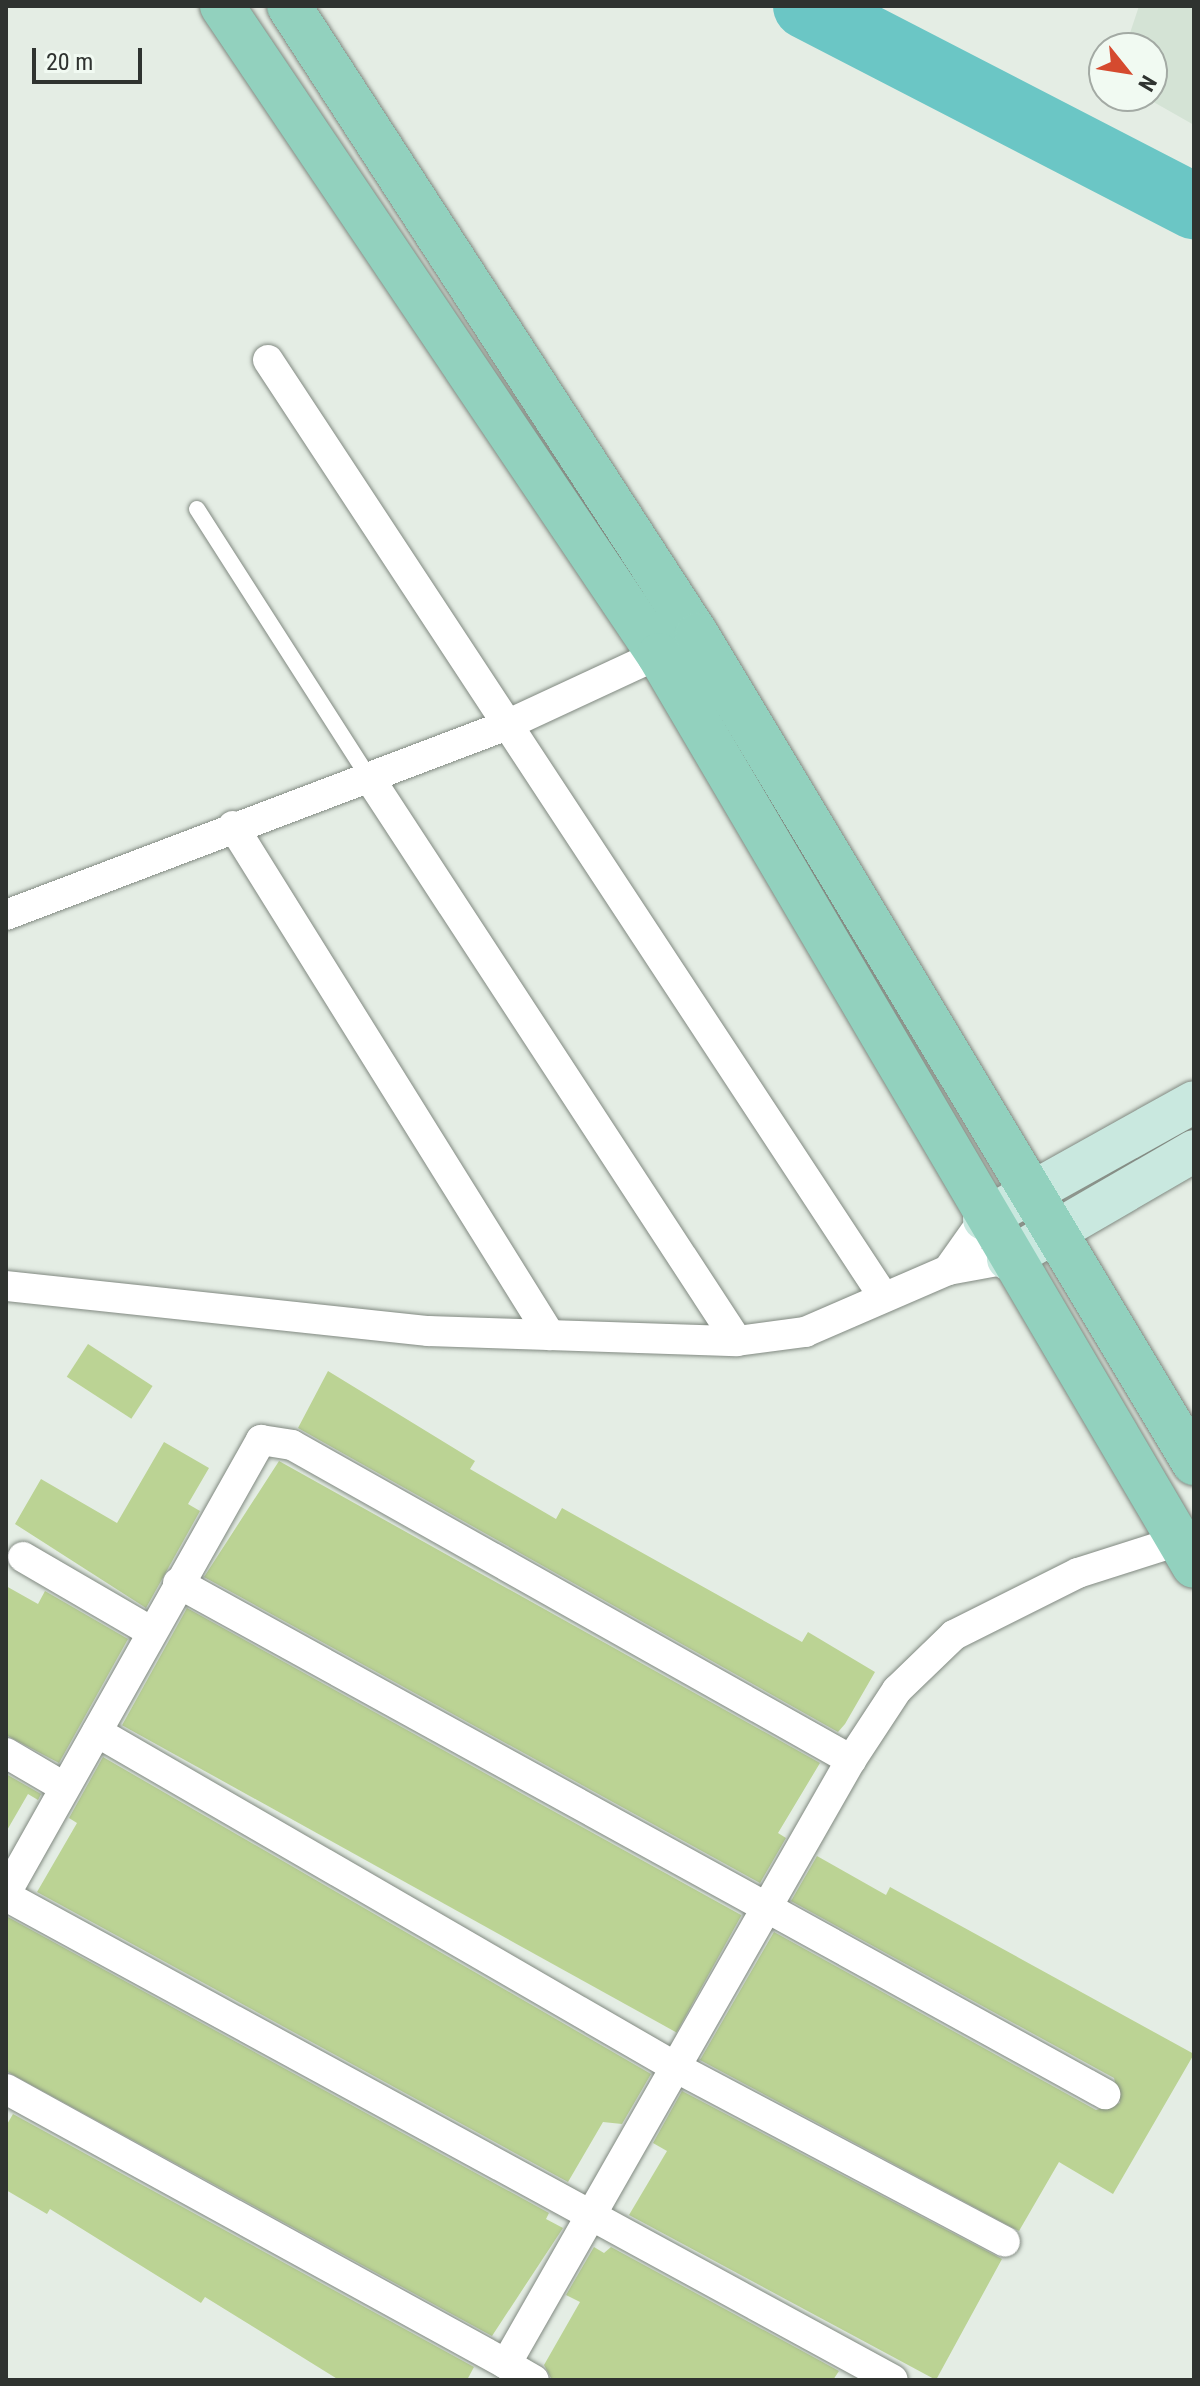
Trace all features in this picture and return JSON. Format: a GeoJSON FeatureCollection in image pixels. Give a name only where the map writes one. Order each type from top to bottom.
{"type":"FeatureCollection","features":[{"type":"Feature","properties":{"kind":"main road"},"geometry":{"type":"LineString","coordinates":[[222,6],[659,655],[984,1219],[1186,1553]]}},
{"type":"Feature","properties":{"kind":"main road"},"geometry":{"type":"LineString","coordinates":[[289,6],[697,635],[1033,1188],[1194,1463]]}},
{"type":"Feature","properties":{"kind":"main road"},"geometry":{"type":"LineString","coordinates":[[984,1219],[1033,1188],[1194,1102]]}},
{"type":"Feature","properties":{"kind":"main road"},"geometry":{"type":"LineString","coordinates":[[1008,1259],[1194,1151]]}},
{"type":"Feature","properties":{"kind":"street"},"geometry":{"type":"LineString","coordinates":[[268,360],[502,727],[883,1296]]}},
{"type":"Feature","properties":{"kind":"street"},"geometry":{"type":"LineString","coordinates":[[6,915],[233,826],[370,779],[502,727],[697,635]]}},
{"type":"Feature","properties":{"kind":"street"},"geometry":{"type":"LineString","coordinates":[[370,779],[737,1341]]}},
{"type":"Feature","properties":{"kind":"street"},"geometry":{"type":"LineString","coordinates":[[233,826],[550,1335]]}},
{"type":"Feature","properties":{"kind":"street"},"geometry":{"type":"LineString","coordinates":[[948,1270],[984,1219]]}},
{"type":"Feature","properties":{"kind":"street"},"geometry":{"type":"LineString","coordinates":[[6,1286],[428,1331],[737,1341],[805,1332],[948,1270],[1008,1259]]}},
{"type":"Feature","properties":{"kind":"street"},"geometry":{"type":"LineString","coordinates":[[851,1760],[279,1440],[261,1440],[150,1631],[6,1894],[893,2380]]}},
{"type":"Feature","properties":{"kind":"street"},"geometry":{"type":"LineString","coordinates":[[506,2364],[677,2068],[762,1910],[851,1760],[897,1690],[954,1635],[1078,1573],[1186,1553]]}},
{"type":"Feature","properties":{"kind":"street"},"geometry":{"type":"LineString","coordinates":[[23,1557],[150,1631]]}},
{"type":"Feature","properties":{"kind":"street"},"geometry":{"type":"LineString","coordinates":[[178,1583],[762,1910],[1105,2094]]}},
{"type":"Feature","properties":{"kind":"street"},"geometry":{"type":"LineString","coordinates":[[97,1732],[677,2068],[1005,2242]]}},
{"type":"Feature","properties":{"kind":"street"},"geometry":{"type":"LineString","coordinates":[[6,1753],[64,1787]]}},
{"type":"Feature","properties":{"kind":"street"},"geometry":{"type":"LineString","coordinates":[[6,2089],[534,2380]]}},
{"type":"Feature","properties":{"kind":"lane"},"geometry":{"type":"LineString","coordinates":[[197,509],[370,779]]}},
{"type":"Feature","properties":{"kind":"shaded area"},"geometry":{"type":"Polygon","coordinates":[[[1139,6],[1194,6],[1194,125],[1168,110],[1168,32],[1130,32],[1139,6]]]}},
{"type":"Feature","properties":{"kind":"building"},"geometry":{"type":"Polygon","coordinates":[[[88,1344],[153,1386],[131,1419],[67,1377],[88,1344]]]}},
{"type":"Feature","properties":{"kind":"building"},"geometry":{"type":"Polygon","coordinates":[[[328,1371],[475,1461],[470,1469],[556,1519],[562,1508],[802,1642],[808,1632],[875,1672],[845,1724],[838,1732],[298,1428],[328,1371]]]}},
{"type":"Feature","properties":{"kind":"building"},"geometry":{"type":"Polygon","coordinates":[[[164,1442],[209,1468],[188,1504],[200,1511],[146,1608],[15,1524],[41,1479],[117,1523],[164,1442]]]}},
{"type":"Feature","properties":{"kind":"building"},"geometry":{"type":"Polygon","coordinates":[[[279,1461],[820,1763],[778,1833],[786,1838],[760,1883],[204,1577],[279,1461]]]}},
{"type":"Feature","properties":{"kind":"building"},"geometry":{"type":"Polygon","coordinates":[[[6,1586],[38,1604],[45,1591],[128,1639],[59,1763],[6,1735],[6,1586]]]}},
{"type":"Feature","properties":{"kind":"building"},"geometry":{"type":"Polygon","coordinates":[[[187,1608],[742,1915],[677,2033],[122,1725],[187,1608]]]}},
{"type":"Feature","properties":{"kind":"building"},"geometry":{"type":"Polygon","coordinates":[[[103,1757],[651,2074],[622,2124],[603,2122],[568,2182],[37,1892],[77,1823],[69,1818],[103,1757]]]}},
{"type":"Feature","properties":{"kind":"building"},"geometry":{"type":"Polygon","coordinates":[[[6,1774],[41,1794],[38,1800],[28,1794],[6,1832],[6,1774]]]}},
{"type":"Feature","properties":{"kind":"building"},"geometry":{"type":"Polygon","coordinates":[[[817,1856],[886,1895],[890,1887],[1194,2054],[1113,2194],[1059,2162],[1019,2231],[700,2060],[774,1932],[1096,2110],[1120,2103],[1114,2078],[791,1901],[817,1856]]]}},
{"type":"Feature","properties":{"kind":"building"},"geometry":{"type":"Polygon","coordinates":[[[6,1916],[549,2213],[546,2219],[563,2228],[492,2336],[6,2071],[6,1916]]]}},
{"type":"Feature","properties":{"kind":"building"},"geometry":{"type":"Polygon","coordinates":[[[682,2091],[1002,2259],[936,2380],[629,2215],[667,2151],[653,2143],[682,2091]]]}},
{"type":"Feature","properties":{"kind":"building"},"geometry":{"type":"Polygon","coordinates":[[[13,2114],[474,2367],[467,2380],[339,2380],[205,2297],[201,2303],[50,2209],[47,2214],[6,2190],[6,2126],[13,2114]]]}},
{"type":"Feature","properties":{"kind":"building"},"geometry":{"type":"Polygon","coordinates":[[[594,2247],[604,2253],[611,2247],[839,2371],[833,2380],[552,2380],[544,2365],[580,2302],[566,2295],[594,2247]]]}},
{"type":"Feature","properties":{"kind":"waterway"},"geometry":{"type":"LineString","coordinates":[[806,6],[1194,206]]}}]}
